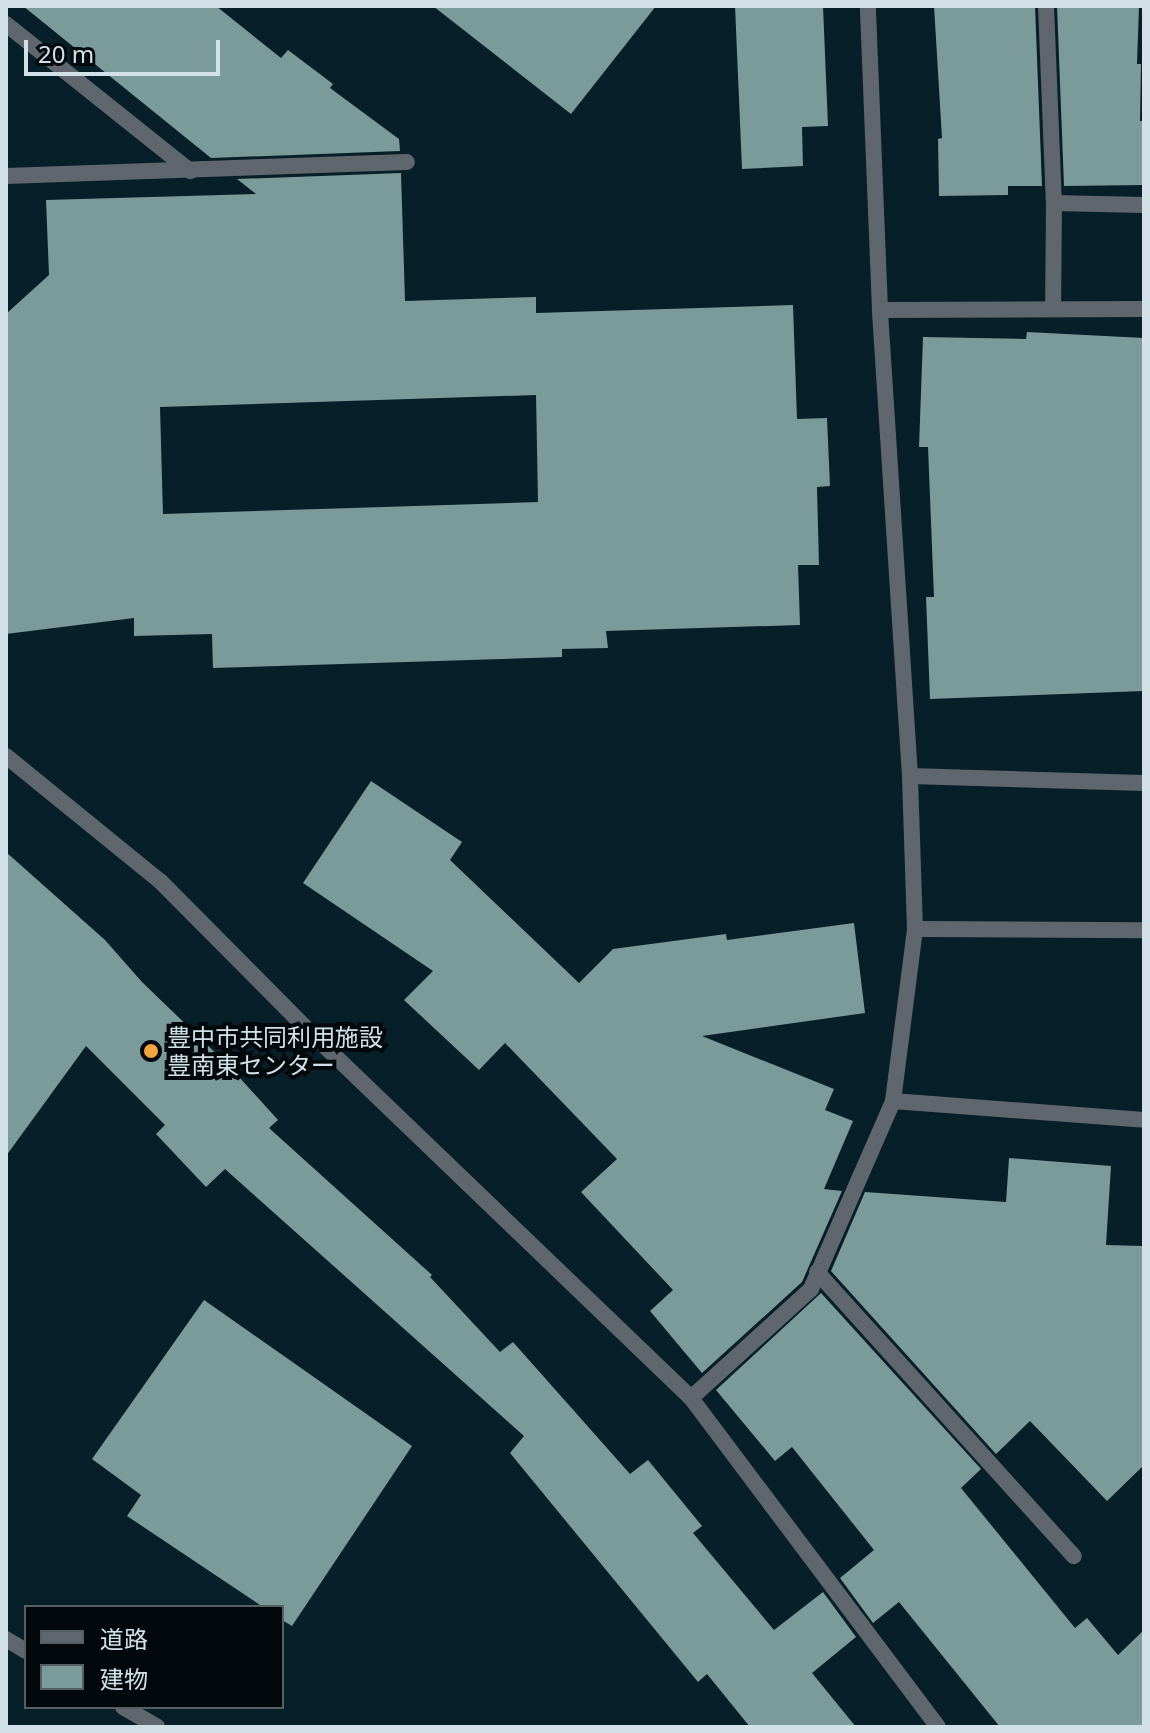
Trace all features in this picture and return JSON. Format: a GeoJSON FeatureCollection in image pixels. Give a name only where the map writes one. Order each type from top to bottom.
{"type":"FeatureCollection","features":[{"type":"Feature","properties":{"kind":"street"},"geometry":{"type":"LineString","coordinates":[[691,1398],[811,1289],[893,1101],[915,929],[910,776],[880,310],[868,6]]}},
{"type":"Feature","properties":{"kind":"street"},"geometry":{"type":"LineString","coordinates":[[1046,6],[1054,203],[1053,308]]}},
{"type":"Feature","properties":{"kind":"street"},"geometry":{"type":"LineString","coordinates":[[6,24],[190,171]]}},
{"type":"Feature","properties":{"kind":"street"},"geometry":{"type":"LineString","coordinates":[[6,176],[407,162]]}},
{"type":"Feature","properties":{"kind":"street"},"geometry":{"type":"LineString","coordinates":[[1054,203],[1144,205]]}},
{"type":"Feature","properties":{"kind":"street"},"geometry":{"type":"LineString","coordinates":[[880,310],[1144,309]]}},
{"type":"Feature","properties":{"kind":"street"},"geometry":{"type":"LineString","coordinates":[[6,756],[160,881],[312,1034],[691,1398],[938,1727]]}},
{"type":"Feature","properties":{"kind":"street"},"geometry":{"type":"LineString","coordinates":[[910,776],[1144,783]]}},
{"type":"Feature","properties":{"kind":"street"},"geometry":{"type":"LineString","coordinates":[[915,929],[1144,930]]}},
{"type":"Feature","properties":{"kind":"street"},"geometry":{"type":"LineString","coordinates":[[893,1101],[1144,1120]]}},
{"type":"Feature","properties":{"kind":"street"},"geometry":{"type":"LineString","coordinates":[[817,1272],[1074,1556]]}},
{"type":"Feature","properties":{"kind":"street"},"geometry":{"type":"LineString","coordinates":[[6,1639],[24,1650]]}},
{"type":"Feature","properties":{"kind":"street"},"geometry":{"type":"LineString","coordinates":[[126,1709],[157,1727]]}},
{"type":"Feature","properties":{"kind":"building"},"geometry":{"type":"Polygon","coordinates":[[[23,6],[216,6],[281,58],[288,50],[333,84],[330,88],[399,139],[400,151],[211,158],[23,6]]]}},
{"type":"Feature","properties":{"kind":"building"},"geometry":{"type":"Polygon","coordinates":[[[433,6],[656,6],[571,114],[433,6]]]}},
{"type":"Feature","properties":{"kind":"building"},"geometry":{"type":"Polygon","coordinates":[[[735,6],[823,6],[828,126],[802,127],[803,166],[742,169],[735,6]]]}},
{"type":"Feature","properties":{"kind":"building"},"geometry":{"type":"Polygon","coordinates":[[[934,6],[1035,6],[1042,186],[1008,186],[1008,195],[939,196],[938,139],[942,138],[934,6]]]}},
{"type":"Feature","properties":{"kind":"building"},"geometry":{"type":"Polygon","coordinates":[[[1057,6],[1139,6],[1137,64],[1141,64],[1140,121],[1144,121],[1144,185],[1064,186],[1057,6]]]}},
{"type":"Feature","properties":{"kind":"building"},"geometry":{"type":"Polygon","coordinates":[[[401,173],[405,301],[536,297],[536,313],[793,305],[797,419],[827,418],[830,486],[817,487],[819,565],[798,565],[800,625],[606,631],[608,648],[562,649],[562,657],[213,668],[212,634],[134,636],[134,618],[6,634],[6,314],[49,275],[46,200],[256,194],[237,179],[401,173]],[[536,395],[160,407],[163,514],[538,502],[536,395]]]}},
{"type":"Feature","properties":{"kind":"building"},"geometry":{"type":"Polygon","coordinates":[[[1027,332],[1144,338],[1144,691],[930,699],[926,597],[934,597],[928,447],[919,447],[923,337],[1026,339],[1027,332]]]}},
{"type":"Feature","properties":{"kind":"building"},"geometry":{"type":"Polygon","coordinates":[[[371,781],[462,842],[450,860],[579,983],[613,949],[726,934],[727,940],[854,923],[865,1013],[702,1036],[834,1089],[825,1110],[853,1121],[824,1189],[842,1191],[802,1282],[702,1373],[650,1311],[673,1290],[581,1192],[617,1159],[505,1043],[479,1070],[404,1000],[433,971],[303,883],[371,781]]]}},
{"type":"Feature","properties":{"kind":"building"},"geometry":{"type":"Polygon","coordinates":[[[6,852],[105,940],[142,982],[229,1066],[278,1120],[269,1128],[432,1275],[430,1277],[500,1352],[513,1342],[630,1474],[648,1460],[702,1526],[693,1533],[774,1630],[823,1592],[856,1637],[812,1673],[856,1727],[750,1727],[707,1674],[698,1682],[510,1453],[524,1436],[225,1169],[206,1187],[156,1134],[165,1125],[86,1046],[6,1156],[6,852]]]}},
{"type":"Feature","properties":{"kind":"building"},"geometry":{"type":"Polygon","coordinates":[[[1009,1158],[1111,1166],[1106,1245],[1144,1246],[1144,1465],[1107,1501],[1030,1421],[996,1454],[831,1271],[865,1192],[1006,1202],[1009,1158]]]}},
{"type":"Feature","properties":{"kind":"building"},"geometry":{"type":"Polygon","coordinates":[[[821,1293],[981,1469],[961,1488],[1075,1628],[1087,1618],[1118,1655],[1144,1630],[1144,1727],[1000,1727],[899,1602],[873,1623],[840,1578],[874,1550],[792,1447],[775,1461],[716,1390],[821,1293]]]}},
{"type":"Feature","properties":{"kind":"building"},"geometry":{"type":"Polygon","coordinates":[[[204,1300],[412,1446],[292,1626],[284,1621],[284,1605],[260,1605],[127,1516],[141,1495],[92,1459],[204,1300]]]}},
{"type":"Feature","properties":{"kind":"place","name":"豊中市共同利用施設 豊南東センター"},"geometry":{"type":"Point","coordinates":[151,1051]}}]}
